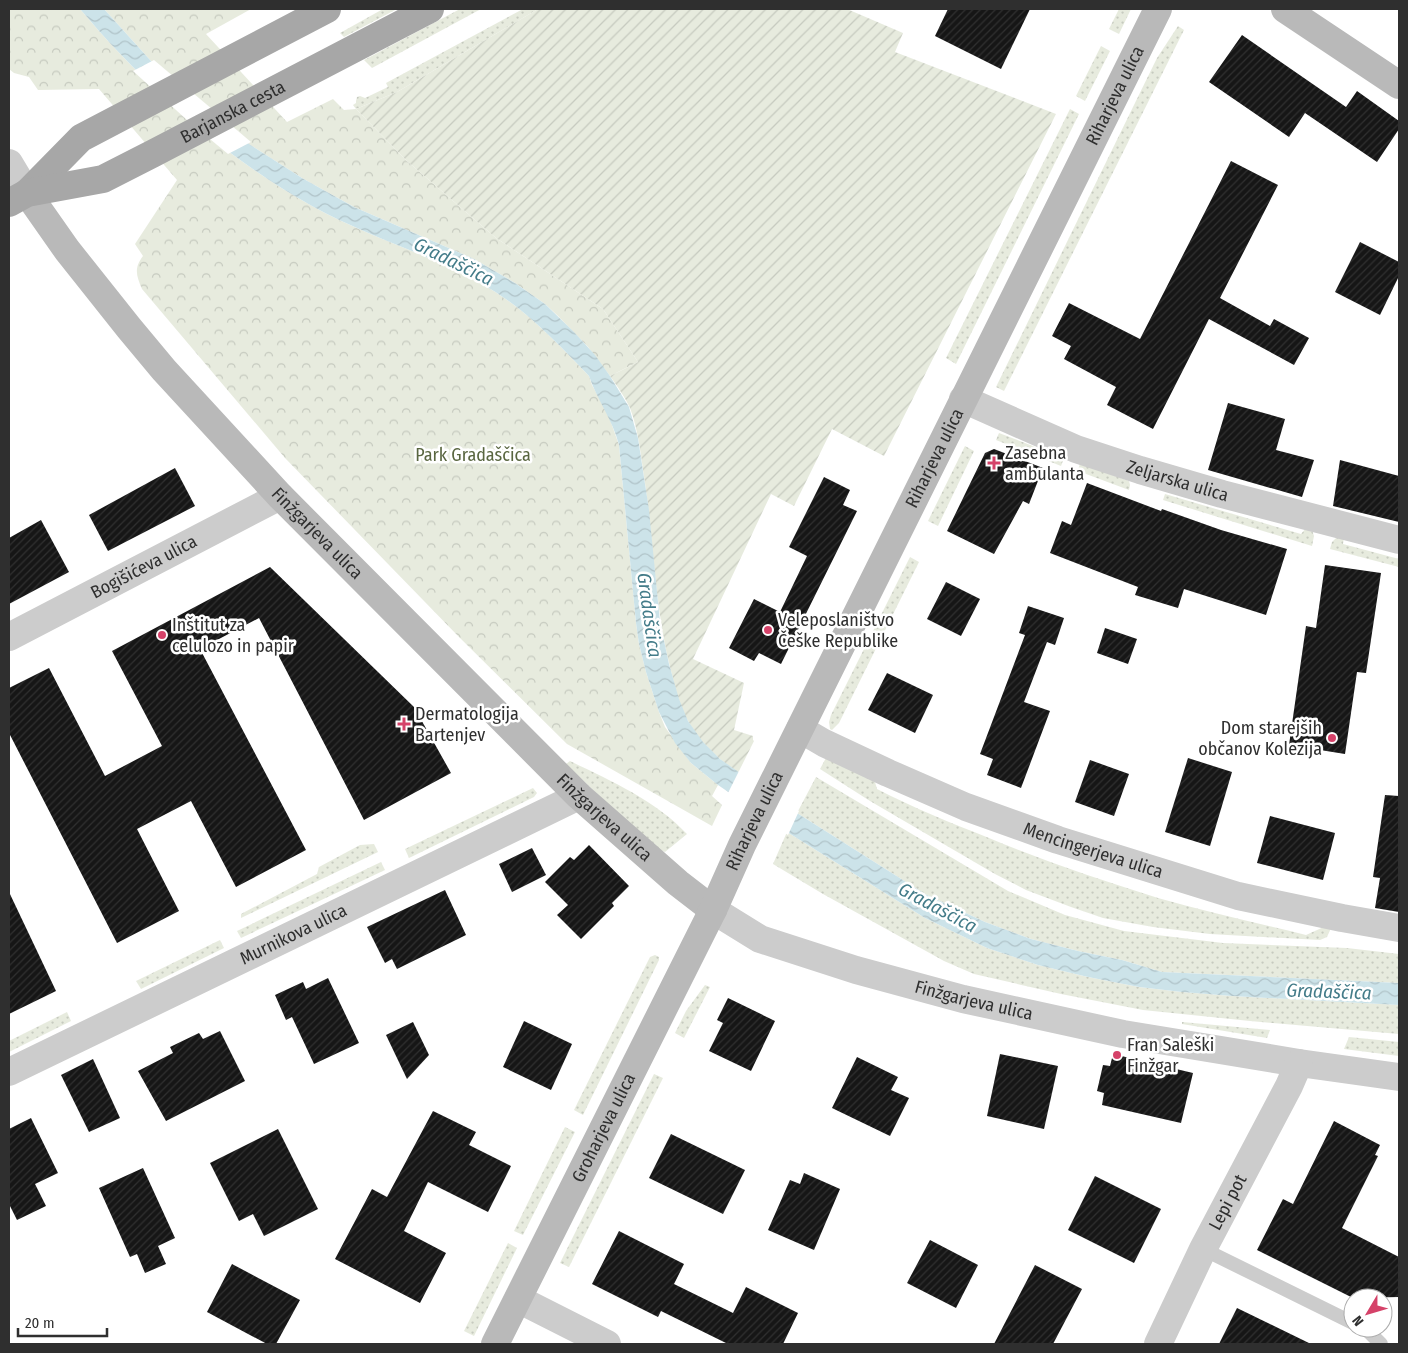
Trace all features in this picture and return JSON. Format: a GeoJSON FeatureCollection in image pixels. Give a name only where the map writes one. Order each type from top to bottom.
{"type":"FeatureCollection","features":[{"type":"Feature","properties":{"kind":"main road"},"geometry":{"type":"LineString","coordinates":[[18,198],[81,138],[327,9]]}},
{"type":"Feature","properties":{"kind":"main road","name":"Barjanska cesta"},"geometry":{"type":"LineString","coordinates":[[18,198],[103,179],[430,9]]}},
{"type":"Feature","properties":{"kind":"street","name":"Riharjeva ulica"},"geometry":{"type":"LineString","coordinates":[[713,910],[742,845],[1158,9]]}},
{"type":"Feature","properties":{"kind":"street"},"geometry":{"type":"LineString","coordinates":[[1285,9],[1399,85]]}},
{"type":"Feature","properties":{"kind":"street"},"geometry":{"type":"LineString","coordinates":[[9,163],[18,198]]}},
{"type":"Feature","properties":{"kind":"street","name":"Finžgarjeva ulica"},"geometry":{"type":"LineString","coordinates":[[18,198],[67,250],[164,370],[280,496],[579,796],[678,883],[713,910],[760,939],[856,970],[963,999],[1123,1034],[1299,1063],[1399,1077]]}},
{"type":"Feature","properties":{"kind":"street","name":"Zeljarska ulica"},"geometry":{"type":"LineString","coordinates":[[963,399],[1076,449],[1140,470],[1231,497],[1399,540]]}},
{"type":"Feature","properties":{"kind":"street","name":"Bogišićeva ulica"},"geometry":{"type":"LineString","coordinates":[[9,637],[280,496]]}},
{"type":"Feature","properties":{"kind":"street","name":"Mencingerjeva ulica"},"geometry":{"type":"LineString","coordinates":[[800,729],[824,743],[966,807],[1058,840],[1238,896],[1399,928]]}},
{"type":"Feature","properties":{"kind":"street","name":"Murnikova ulica"},"geometry":{"type":"LineString","coordinates":[[9,1072],[579,796]]}},
{"type":"Feature","properties":{"kind":"street","name":"Groharjeva ulica"},"geometry":{"type":"LineString","coordinates":[[495,1344],[713,910]]}},
{"type":"Feature","properties":{"kind":"street","name":"Lepi pot"},"geometry":{"type":"LineString","coordinates":[[1158,1344],[1203,1249],[1299,1063]]}},
{"type":"Feature","properties":{"kind":"street"},"geometry":{"type":"LineString","coordinates":[[518,1299],[608,1344]]}},
{"type":"Feature","properties":{"kind":"lane"},"geometry":{"type":"LineString","coordinates":[[1203,1249],[1343,1318]]}},
{"type":"Feature","properties":{"kind":"green space","name":"Park Gradaščica"},"geometry":{"type":"Polygon","coordinates":[[[9,9],[80,9],[131,65],[159,92],[217,143],[248,166],[280,187],[333,217],[459,272],[496,292],[538,325],[589,376],[608,414],[619,445],[636,623],[646,672],[665,727],[691,763],[718,785],[712,796],[722,805],[712,826],[567,744],[459,637],[285,458],[142,289],[140,284],[137,268],[143,256],[135,244],[177,180],[99,89],[38,90],[29,77],[14,73],[9,69],[9,9]]]}},
{"type":"Feature","properties":{"kind":"green space"},"geometry":{"type":"Polygon","coordinates":[[[104,9],[251,9],[206,34],[287,122],[333,99],[344,110],[356,109],[407,161],[496,238],[603,309],[638,362],[610,376],[588,347],[558,316],[545,304],[515,283],[474,259],[354,207],[302,178],[249,144],[151,61],[104,9]]]}},
{"type":"Feature","properties":{"kind":"green space"},"geometry":{"type":"Polygon","coordinates":[[[383,9],[397,9],[344,37],[340,33],[383,9]]]}},
{"type":"Feature","properties":{"kind":"green space"},"geometry":{"type":"Polygon","coordinates":[[[460,9],[481,9],[372,68],[364,60],[460,9]]]}},
{"type":"Feature","properties":{"kind":"green space"},"geometry":{"type":"Polygon","coordinates":[[[523,9],[538,9],[397,92],[356,109],[353,105],[356,103],[357,97],[365,98],[388,87],[386,83],[523,9]]]}},
{"type":"Feature","properties":{"kind":"green space"},"geometry":{"type":"Polygon","coordinates":[[[538,9],[847,9],[903,33],[895,52],[1056,114],[884,456],[832,429],[794,506],[771,494],[693,659],[744,683],[734,730],[753,736],[754,741],[738,773],[710,750],[688,721],[679,698],[666,651],[658,603],[638,436],[630,408],[610,376],[638,362],[603,309],[496,238],[407,161],[356,109],[397,92],[538,9]]]}},
{"type":"Feature","properties":{"kind":"green space"},"geometry":{"type":"Polygon","coordinates":[[[1119,9],[1131,9],[1119,34],[1109,29],[1119,9]]]}},
{"type":"Feature","properties":{"kind":"green space"},"geometry":{"type":"Polygon","coordinates":[[[1178,26],[1184,30],[1004,391],[996,387],[1157,58],[1178,26]]]}},
{"type":"Feature","properties":{"kind":"green space"},"geometry":{"type":"Polygon","coordinates":[[[1101,46],[1110,51],[1085,101],[1076,96],[1101,46]]]}},
{"type":"Feature","properties":{"kind":"green space"},"geometry":{"type":"Polygon","coordinates":[[[1070,109],[1079,114],[956,364],[946,358],[1070,109]]]}},
{"type":"Feature","properties":{"kind":"green space"},"geometry":{"type":"Polygon","coordinates":[[[999,433],[1064,458],[1061,466],[996,440],[999,433]]]}},
{"type":"Feature","properties":{"kind":"green space"},"geometry":{"type":"Polygon","coordinates":[[[965,446],[974,451],[938,526],[928,521],[965,446]]]}},
{"type":"Feature","properties":{"kind":"green space"},"geometry":{"type":"Polygon","coordinates":[[[1080,463],[1129,481],[1129,490],[1078,471],[1080,463]]]}},
{"type":"Feature","properties":{"kind":"green space"},"geometry":{"type":"Polygon","coordinates":[[[1165,494],[1301,534],[1306,528],[1312,530],[1314,536],[1312,546],[1163,500],[1165,494]]]}},
{"type":"Feature","properties":{"kind":"green space"},"geometry":{"type":"Polygon","coordinates":[[[1337,537],[1344,537],[1343,544],[1399,559],[1399,567],[1330,549],[1332,542],[1337,537]]]}},
{"type":"Feature","properties":{"kind":"green space"},"geometry":{"type":"Polygon","coordinates":[[[910,557],[919,562],[839,723],[832,730],[830,729],[829,722],[831,715],[910,557]]]}},
{"type":"Feature","properties":{"kind":"green space"},"geometry":{"type":"Polygon","coordinates":[[[827,756],[873,775],[877,789],[919,809],[1010,846],[1094,877],[1176,903],[1306,935],[1326,926],[1332,926],[1327,937],[1320,940],[1210,934],[1153,927],[1103,918],[1026,890],[870,801],[820,769],[827,756]]]}},
{"type":"Feature","properties":{"kind":"green space"},"geometry":{"type":"Polygon","coordinates":[[[570,761],[647,801],[687,834],[665,852],[655,848],[566,764],[570,761]]]}},
{"type":"Feature","properties":{"kind":"green space"},"geometry":{"type":"Polygon","coordinates":[[[816,777],[1008,891],[1065,915],[1124,931],[1223,943],[1347,948],[1399,954],[1399,983],[1162,972],[1122,960],[1031,939],[985,922],[925,894],[797,813],[816,777]]]}},
{"type":"Feature","properties":{"kind":"green space"},"geometry":{"type":"Polygon","coordinates":[[[533,788],[537,793],[534,797],[409,858],[405,849],[533,788]]]}},
{"type":"Feature","properties":{"kind":"green space"},"geometry":{"type":"Polygon","coordinates":[[[787,832],[925,918],[987,948],[1038,965],[1139,987],[1182,992],[1399,1005],[1399,1034],[1143,1010],[974,974],[944,961],[773,864],[787,832]]]}},
{"type":"Feature","properties":{"kind":"green space"},"geometry":{"type":"Polygon","coordinates":[[[374,844],[378,852],[241,918],[241,914],[317,874],[319,867],[360,845],[374,844]]]}},
{"type":"Feature","properties":{"kind":"green space"},"geometry":{"type":"Polygon","coordinates":[[[381,862],[385,870],[241,938],[237,931],[381,862]]]}},
{"type":"Feature","properties":{"kind":"green space"},"geometry":{"type":"Polygon","coordinates":[[[220,940],[224,948],[141,989],[136,981],[220,940]]]}},
{"type":"Feature","properties":{"kind":"green space"},"geometry":{"type":"Polygon","coordinates":[[[655,955],[659,957],[659,960],[583,1115],[574,1110],[650,957],[655,955]]]}},
{"type":"Feature","properties":{"kind":"green space"},"geometry":{"type":"Polygon","coordinates":[[[705,985],[710,987],[684,1038],[675,1033],[686,1011],[705,985]]]}},
{"type":"Feature","properties":{"kind":"green space"},"geometry":{"type":"Polygon","coordinates":[[[67,1012],[71,1021],[9,1052],[9,1041],[67,1012]]]}},
{"type":"Feature","properties":{"kind":"green space"},"geometry":{"type":"Polygon","coordinates":[[[1182,1022],[1270,1030],[1267,1038],[1182,1024],[1182,1022]]]}},
{"type":"Feature","properties":{"kind":"green space"},"geometry":{"type":"Polygon","coordinates":[[[1349,1037],[1399,1042],[1399,1056],[1344,1049],[1349,1037]]]}},
{"type":"Feature","properties":{"kind":"green space"},"geometry":{"type":"Polygon","coordinates":[[[654,1074],[663,1078],[569,1267],[560,1263],[654,1074]]]}},
{"type":"Feature","properties":{"kind":"green space"},"geometry":{"type":"Polygon","coordinates":[[[565,1127],[575,1132],[523,1235],[514,1231],[565,1127]]]}},
{"type":"Feature","properties":{"kind":"green space"},"geometry":{"type":"Polygon","coordinates":[[[508,1243],[517,1248],[474,1336],[464,1331],[508,1243]]]}},
{"type":"Feature","properties":{"kind":"water","name":"Gradaščica"},"geometry":{"type":"Polygon","coordinates":[[[80,9],[104,9],[151,61],[249,144],[302,178],[354,207],[474,259],[515,283],[545,304],[595,355],[629,407],[638,438],[649,510],[660,622],[679,699],[688,721],[703,742],[720,759],[797,813],[925,894],[985,922],[1031,939],[1122,960],[1162,972],[1399,983],[1399,1005],[1182,992],[1139,987],[1038,965],[987,948],[925,918],[787,832],[718,785],[691,763],[675,743],[659,712],[646,672],[636,623],[619,445],[589,376],[538,325],[496,292],[459,272],[333,217],[280,187],[248,166],[217,143],[159,92],[131,65],[80,9]]]}},
{"type":"Feature","properties":{"kind":"pier"},"geometry":{"type":"Polygon","coordinates":[[[154,60],[251,142],[228,154],[187,120],[133,71],[154,60]]]}},
{"type":"Feature","properties":{"kind":"pier"},"geometry":{"type":"Polygon","coordinates":[[[739,771],[799,811],[788,835],[727,795],[739,771]]]}},
{"type":"Feature","properties":{"kind":"building"},"geometry":{"type":"Polygon","coordinates":[[[948,9],[1030,9],[1001,69],[935,36],[948,9]]]}},
{"type":"Feature","properties":{"kind":"building"},"geometry":{"type":"Polygon","coordinates":[[[1242,35],[1346,107],[1357,91],[1399,121],[1399,129],[1377,162],[1305,113],[1289,137],[1209,82],[1242,35]]]}},
{"type":"Feature","properties":{"kind":"building"},"geometry":{"type":"Polygon","coordinates":[[[1231,161],[1278,185],[1220,298],[1270,326],[1274,319],[1309,338],[1294,365],[1209,319],[1153,429],[1107,405],[1116,387],[1064,359],[1071,346],[1052,336],[1069,303],[1140,339],[1231,161]]]}},
{"type":"Feature","properties":{"kind":"building"},"geometry":{"type":"Polygon","coordinates":[[[1360,242],[1399,262],[1399,276],[1380,315],[1335,292],[1360,242]]]}},
{"type":"Feature","properties":{"kind":"building"},"geometry":{"type":"Polygon","coordinates":[[[1228,403],[1285,419],[1276,450],[1314,460],[1302,497],[1208,470],[1228,403]]]}},
{"type":"Feature","properties":{"kind":"building"},"geometry":{"type":"Polygon","coordinates":[[[994,449],[1043,468],[1029,504],[1023,501],[994,554],[947,531],[985,453],[994,449]]]}},
{"type":"Feature","properties":{"kind":"building"},"geometry":{"type":"Polygon","coordinates":[[[1340,460],[1399,476],[1399,522],[1333,506],[1340,460]]]}},
{"type":"Feature","properties":{"kind":"building"},"geometry":{"type":"Polygon","coordinates":[[[175,468],[195,506],[108,551],[89,515],[175,468]]]}},
{"type":"Feature","properties":{"kind":"building"},"geometry":{"type":"Polygon","coordinates":[[[824,477],[850,490],[843,505],[857,511],[781,664],[759,653],[754,661],[729,648],[754,599],[780,612],[807,556],[789,547],[824,477]]]}},
{"type":"Feature","properties":{"kind":"building"},"geometry":{"type":"Polygon","coordinates":[[[1087,483],[1161,511],[1162,509],[1221,530],[1287,549],[1266,615],[1184,589],[1178,608],[1135,595],[1138,587],[1050,553],[1062,521],[1071,525],[1087,483]]]}},
{"type":"Feature","properties":{"kind":"building"},"geometry":{"type":"Polygon","coordinates":[[[41,520],[69,572],[9,604],[9,538],[41,520]]]}},
{"type":"Feature","properties":{"kind":"building","name":"Dom starejših občanov Kolezija"},"geometry":{"type":"Polygon","coordinates":[[[1325,565],[1381,573],[1366,673],[1357,672],[1345,754],[1289,745],[1306,626],[1316,628],[1325,565]]]}},
{"type":"Feature","properties":{"kind":"building"},"geometry":{"type":"Polygon","coordinates":[[[270,567],[414,707],[451,773],[364,820],[259,618],[200,649],[306,850],[236,887],[191,801],[137,829],[179,911],[117,943],[9,733],[9,688],[49,668],[105,776],[162,746],[112,651],[270,567]]]}},
{"type":"Feature","properties":{"kind":"building"},"geometry":{"type":"Polygon","coordinates":[[[946,582],[980,599],[961,636],[927,619],[946,582]]]}},
{"type":"Feature","properties":{"kind":"building"},"geometry":{"type":"Polygon","coordinates":[[[1028,606],[1064,618],[1055,645],[1047,642],[1024,702],[1050,711],[1021,788],[987,775],[993,759],[980,754],[1025,635],[1019,633],[1028,606]]]}},
{"type":"Feature","properties":{"kind":"building"},"geometry":{"type":"Polygon","coordinates":[[[1105,628],[1137,639],[1128,664],[1097,653],[1105,628]]]}},
{"type":"Feature","properties":{"kind":"building"},"geometry":{"type":"Polygon","coordinates":[[[887,673],[933,695],[915,733],[868,710],[887,673]]]}},
{"type":"Feature","properties":{"kind":"building"},"geometry":{"type":"Polygon","coordinates":[[[1188,758],[1232,772],[1210,846],[1165,832],[1188,758]]]}},
{"type":"Feature","properties":{"kind":"building"},"geometry":{"type":"Polygon","coordinates":[[[1090,760],[1129,774],[1114,816],[1075,802],[1090,760]]]}},
{"type":"Feature","properties":{"kind":"building"},"geometry":{"type":"Polygon","coordinates":[[[1385,795],[1399,796],[1399,912],[1375,908],[1380,878],[1373,877],[1385,795]]]}},
{"type":"Feature","properties":{"kind":"building"},"geometry":{"type":"Polygon","coordinates":[[[1270,816],[1335,833],[1323,880],[1257,863],[1270,816]]]}},
{"type":"Feature","properties":{"kind":"building"},"geometry":{"type":"Polygon","coordinates":[[[589,845],[629,886],[612,903],[614,906],[581,939],[557,915],[568,905],[545,882],[570,857],[574,860],[589,845]]]}},
{"type":"Feature","properties":{"kind":"building"},"geometry":{"type":"Polygon","coordinates":[[[532,848],[546,875],[512,892],[499,864],[532,848]]]}},
{"type":"Feature","properties":{"kind":"building"},"geometry":{"type":"Polygon","coordinates":[[[445,890],[466,935],[397,969],[392,959],[385,963],[367,927],[445,890]]]}},
{"type":"Feature","properties":{"kind":"building"},"geometry":{"type":"Polygon","coordinates":[[[9,892],[56,991],[9,1014],[9,892]]]}},
{"type":"Feature","properties":{"kind":"building"},"geometry":{"type":"Polygon","coordinates":[[[328,978],[359,1043],[314,1064],[292,1017],[286,1020],[275,995],[303,982],[306,989],[328,978]]]}},
{"type":"Feature","properties":{"kind":"building"},"geometry":{"type":"Polygon","coordinates":[[[728,998],[775,1021],[751,1071],[709,1051],[723,1023],[717,1020],[728,998]]]}},
{"type":"Feature","properties":{"kind":"building"},"geometry":{"type":"Polygon","coordinates":[[[524,1021],[572,1044],[551,1090],[503,1067],[524,1021]]]}},
{"type":"Feature","properties":{"kind":"building"},"geometry":{"type":"Polygon","coordinates":[[[413,1022],[429,1055],[407,1079],[386,1035],[413,1022]]]}},
{"type":"Feature","properties":{"kind":"building"},"geometry":{"type":"Polygon","coordinates":[[[220,1031],[245,1081],[166,1121],[138,1071],[173,1053],[170,1047],[199,1033],[203,1039],[220,1031]]]}},
{"type":"Feature","properties":{"kind":"building"},"geometry":{"type":"Polygon","coordinates":[[[1000,1054],[1058,1066],[1044,1129],[987,1116],[1000,1054]]]}},
{"type":"Feature","properties":{"kind":"building"},"geometry":{"type":"Polygon","coordinates":[[[1113,1054],[1193,1073],[1181,1123],[1102,1105],[1104,1093],[1097,1091],[1103,1065],[1110,1066],[1113,1054]]]}},
{"type":"Feature","properties":{"kind":"building"},"geometry":{"type":"Polygon","coordinates":[[[857,1057],[898,1077],[891,1090],[909,1098],[890,1136],[832,1108],[857,1057]]]}},
{"type":"Feature","properties":{"kind":"building"},"geometry":{"type":"Polygon","coordinates":[[[93,1059],[120,1118],[89,1132],[61,1075],[93,1059]]]}},
{"type":"Feature","properties":{"kind":"building"},"geometry":{"type":"Polygon","coordinates":[[[433,1111],[476,1132],[469,1145],[511,1166],[488,1212],[428,1182],[404,1231],[446,1253],[420,1303],[335,1259],[372,1189],[387,1197],[433,1111]]]}},
{"type":"Feature","properties":{"kind":"building"},"geometry":{"type":"Polygon","coordinates":[[[31,1118],[58,1173],[35,1184],[46,1206],[17,1220],[9,1204],[9,1129],[31,1118]]]}},
{"type":"Feature","properties":{"kind":"building"},"geometry":{"type":"Polygon","coordinates":[[[1334,1121],[1380,1145],[1375,1155],[1378,1156],[1342,1228],[1399,1257],[1399,1297],[1393,1297],[1393,1288],[1343,1288],[1343,1293],[1257,1250],[1283,1199],[1293,1204],[1334,1121]]]}},
{"type":"Feature","properties":{"kind":"building"},"geometry":{"type":"Polygon","coordinates":[[[278,1129],[318,1209],[264,1236],[253,1214],[239,1221],[210,1163],[278,1129]]]}},
{"type":"Feature","properties":{"kind":"building"},"geometry":{"type":"Polygon","coordinates":[[[671,1134],[745,1170],[723,1214],[649,1178],[671,1134]]]}},
{"type":"Feature","properties":{"kind":"building"},"geometry":{"type":"Polygon","coordinates":[[[143,1168],[175,1238],[158,1246],[166,1264],[145,1273],[137,1254],[130,1257],[99,1188],[143,1168]]]}},
{"type":"Feature","properties":{"kind":"building"},"geometry":{"type":"Polygon","coordinates":[[[804,1173],[840,1189],[814,1250],[768,1230],[790,1180],[800,1184],[804,1173]]]}},
{"type":"Feature","properties":{"kind":"building"},"geometry":{"type":"Polygon","coordinates":[[[1095,1176],[1161,1209],[1134,1263],[1068,1230],[1095,1176]]]}},
{"type":"Feature","properties":{"kind":"building"},"geometry":{"type":"Polygon","coordinates":[[[619,1231],[684,1264],[674,1284],[733,1313],[746,1287],[798,1313],[783,1344],[728,1344],[661,1311],[658,1317],[592,1284],[619,1231]]]}},
{"type":"Feature","properties":{"kind":"building"},"geometry":{"type":"Polygon","coordinates":[[[930,1240],[978,1265],[956,1308],[907,1283],[930,1240]]]}},
{"type":"Feature","properties":{"kind":"building"},"geometry":{"type":"Polygon","coordinates":[[[232,1264],[300,1300],[276,1344],[267,1344],[207,1312],[232,1264]]]}},
{"type":"Feature","properties":{"kind":"building"},"geometry":{"type":"Polygon","coordinates":[[[1035,1265],[1082,1289],[1053,1344],[994,1344],[1035,1265]]]}},
{"type":"Feature","properties":{"kind":"building"},"geometry":{"type":"Polygon","coordinates":[[[1237,1308],[1311,1344],[1219,1344],[1237,1308]]]}},
{"type":"Feature","properties":{"kind":"place","name":"Zasebna ambulanta"},"geometry":{"type":"Point","coordinates":[994,463]}},
{"type":"Feature","properties":{"kind":"place","name":"Veleposlaništvo Češke Republike"},"geometry":{"type":"Point","coordinates":[768,630]}},
{"type":"Feature","properties":{"kind":"place","name":"Inštitut za celulozo in papir"},"geometry":{"type":"Point","coordinates":[162,635]}},
{"type":"Feature","properties":{"kind":"place","name":"Dermatologija Bartenjev"},"geometry":{"type":"Point","coordinates":[404,724]}},
{"type":"Feature","properties":{"kind":"place","name":"Dom starejših občanov Kolezija"},"geometry":{"type":"Point","coordinates":[1332,738]}},
{"type":"Feature","properties":{"kind":"place","name":"Fran Saleški Finžgar"},"geometry":{"type":"Point","coordinates":[1117,1055]}}]}
